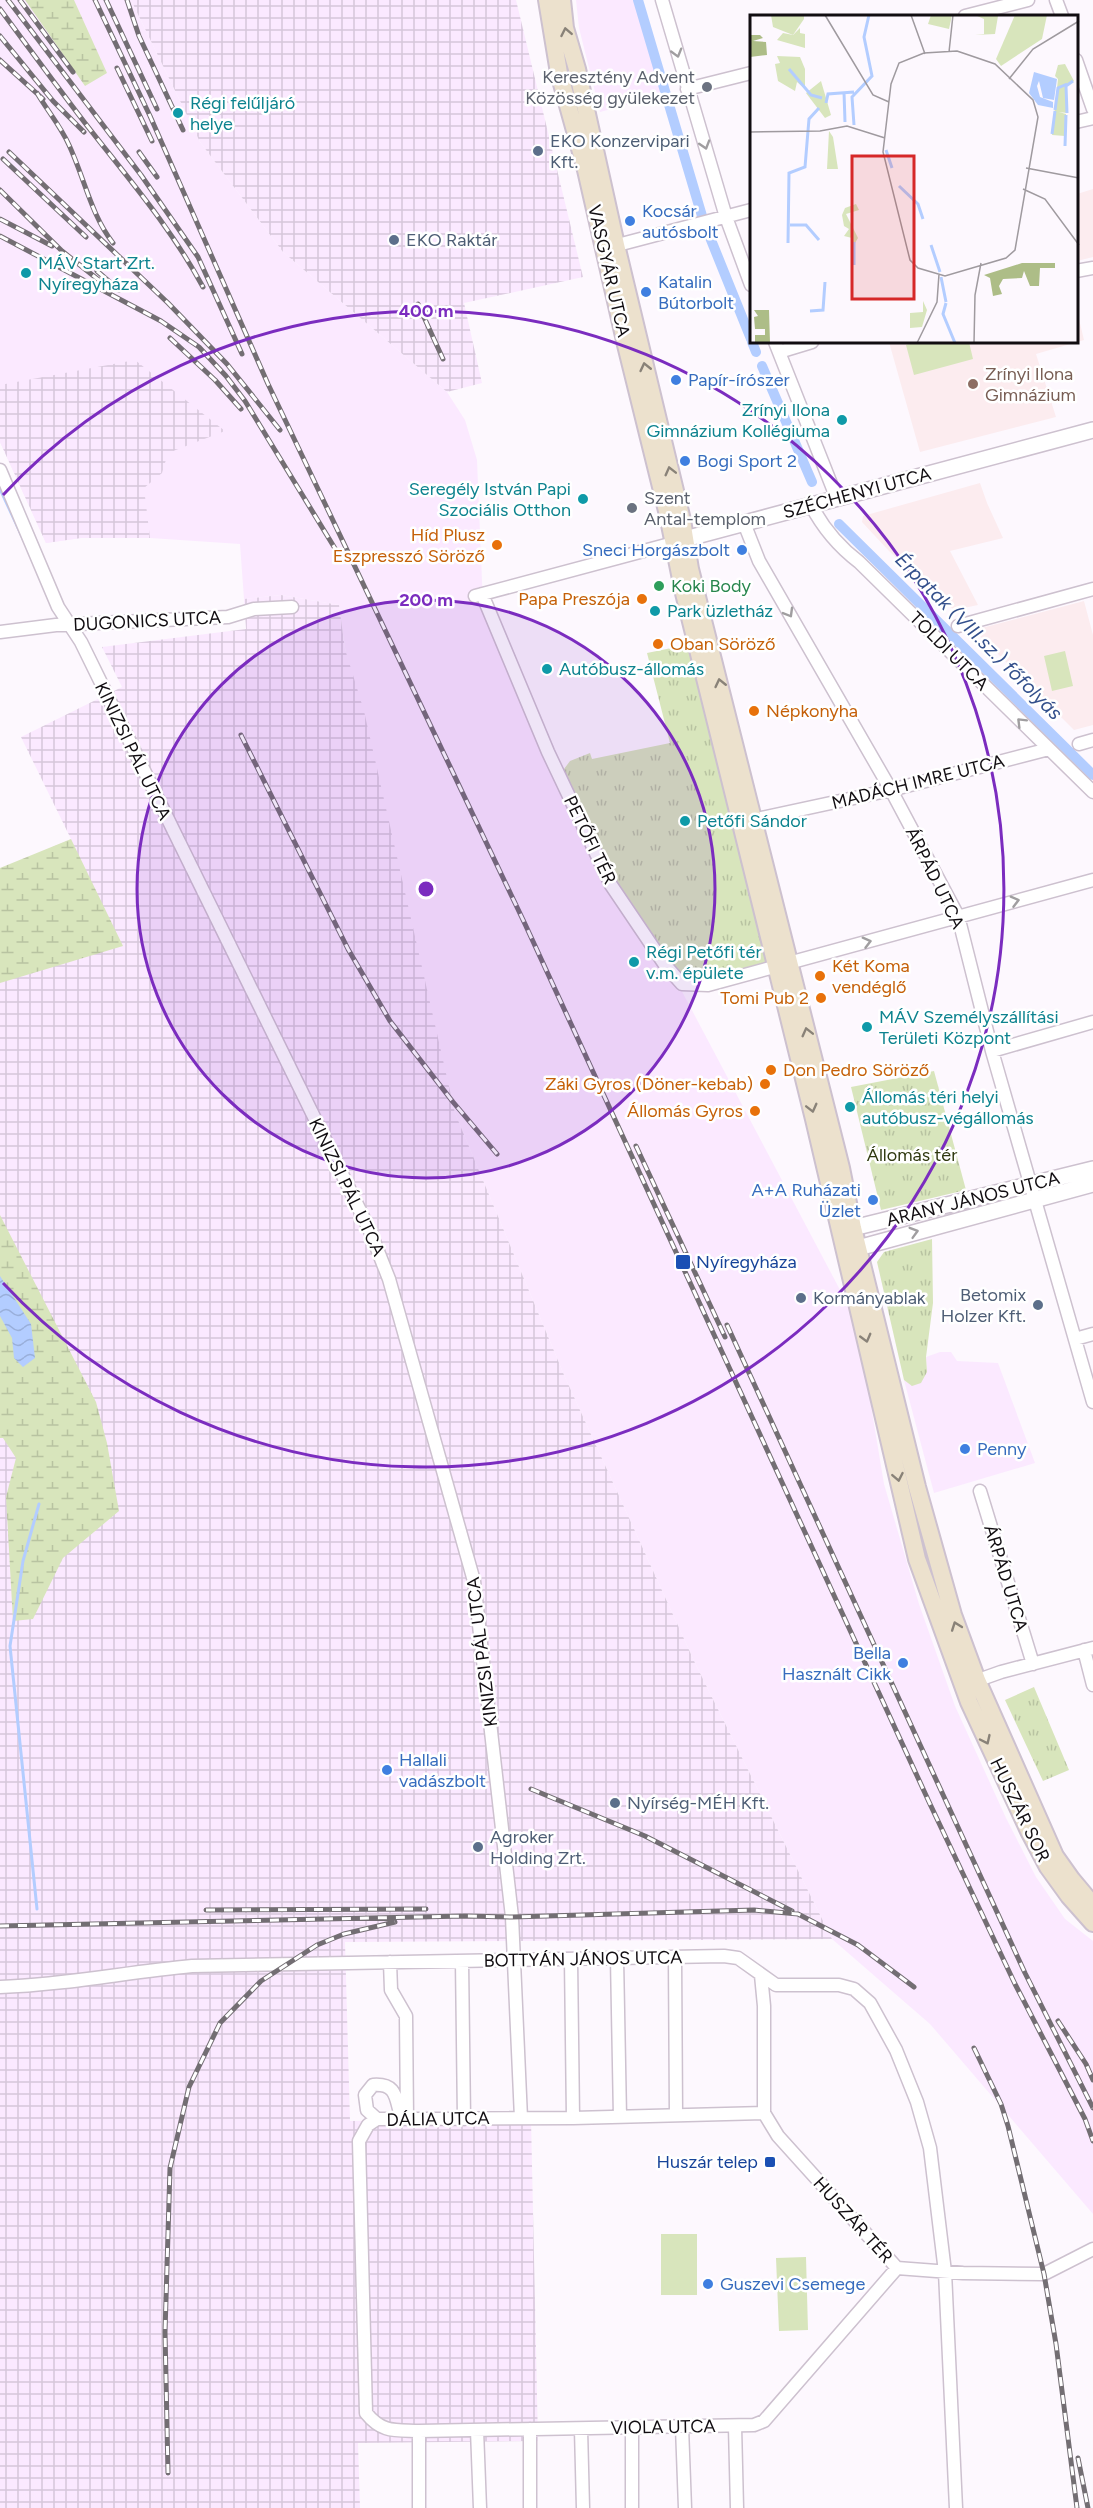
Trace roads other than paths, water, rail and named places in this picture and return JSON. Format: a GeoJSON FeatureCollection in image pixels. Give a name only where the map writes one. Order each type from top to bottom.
{"type":"FeatureCollection","features":[{"type":"Feature","properties":{"kind":"main road","name":"VASGYÁR UTCA"},"geometry":{"type":"LineString","coordinates":[[547,0],[559,74],[610,247]]}},
{"type":"Feature","properties":{"kind":"main road","name":"VASGYÁR UTCA"},"geometry":{"type":"LineString","coordinates":[[561,0],[565,28],[577,69],[610,247],[680,541]]}},
{"type":"Feature","properties":{"kind":"main road"},"geometry":{"type":"LineString","coordinates":[[680,541],[690,568],[752,820],[848,1234],[905,1513],[917,1559],[970,1683]]}},
{"type":"Feature","properties":{"kind":"main road"},"geometry":{"type":"LineString","coordinates":[[680,541],[683,589],[784,965]]}},
{"type":"Feature","properties":{"kind":"main road"},"geometry":{"type":"LineString","coordinates":[[848,1234],[858,1248],[932,1543],[970,1683]]}},
{"type":"Feature","properties":{"kind":"main road","name":"HUSZÁR SOR"},"geometry":{"type":"LineString","coordinates":[[970,1683],[1055,1856],[1093,1905]]}},
{"type":"Feature","properties":{"kind":"main road","name":"HUSZÁR SOR"},"geometry":{"type":"LineString","coordinates":[[970,1683],[1020,1811],[1048,1867],[1079,1909],[1093,1923]]}},
{"type":"Feature","properties":{"kind":"street"},"geometry":{"type":"LineString","coordinates":[[663,0],[726,217],[750,282]]}},
{"type":"Feature","properties":{"kind":"street"},"geometry":{"type":"LineString","coordinates":[[969,15],[1028,0]]}},
{"type":"Feature","properties":{"kind":"street"},"geometry":{"type":"LineString","coordinates":[[1056,0],[1062,15]]}},
{"type":"Feature","properties":{"kind":"street"},"geometry":{"type":"LineString","coordinates":[[1078,63],[1093,109]]}},
{"type":"Feature","properties":{"kind":"street"},"geometry":{"type":"LineString","coordinates":[[687,89],[750,73]]}},
{"type":"Feature","properties":{"kind":"street"},"geometry":{"type":"LineString","coordinates":[[1078,122],[1093,118]]}},
{"type":"Feature","properties":{"kind":"street"},"geometry":{"type":"LineString","coordinates":[[610,247],[750,210]]}},
{"type":"Feature","properties":{"kind":"street"},"geometry":{"type":"LineString","coordinates":[[1078,271],[1093,268]]}},
{"type":"Feature","properties":{"kind":"street"},"geometry":{"type":"LineString","coordinates":[[798,344],[777,347],[837,499]]}},
{"type":"Feature","properties":{"kind":"street","name":"SZÉCHENYI UTCA"},"geometry":{"type":"LineString","coordinates":[[478,595],[1093,430]]}},
{"type":"Feature","properties":{"kind":"street","name":"KINIZSI PÁL UTCA"},"geometry":{"type":"LineString","coordinates":[[0,470],[58,607],[81,642],[365,1221],[389,1279],[474,1581],[510,1900],[521,2118]]}},
{"type":"Feature","properties":{"kind":"street","name":"TOLDI UTCA"},"geometry":{"type":"LineString","coordinates":[[811,505],[820,524],[845,552],[904,606],[1093,792]]}},
{"type":"Feature","properties":{"kind":"street","name":"ÁRPÁD UTCA"},"geometry":{"type":"LineString","coordinates":[[744,523],[759,561],[891,790],[958,916],[992,1050],[1093,1402]]}},
{"type":"Feature","properties":{"kind":"street"},"geometry":{"type":"LineString","coordinates":[[958,626],[1093,589]]}},
{"type":"Feature","properties":{"kind":"street","name":"PETŐFI TÉR"},"geometry":{"type":"LineString","coordinates":[[478,595],[548,752],[611,885],[671,973],[682,984],[708,985],[1093,880]]}},
{"type":"Feature","properties":{"kind":"street","name":"DUGONICS UTCA"},"geometry":{"type":"LineString","coordinates":[[0,632],[70,625],[228,616],[254,609],[292,607]]}},
{"type":"Feature","properties":{"kind":"street"},"geometry":{"type":"LineString","coordinates":[[1079,744],[1093,740]]}},
{"type":"Feature","properties":{"kind":"street","name":"MADÁCH IMRE UTCA"},"geometry":{"type":"LineString","coordinates":[[752,820],[891,790],[1048,749]]}},
{"type":"Feature","properties":{"kind":"street"},"geometry":{"type":"LineString","coordinates":[[992,1050],[1093,1022]]}},
{"type":"Feature","properties":{"kind":"street","name":"ARANY JÁNOS UTCA"},"geometry":{"type":"LineString","coordinates":[[858,1248],[1032,1192],[1093,1169]]}},
{"type":"Feature","properties":{"kind":"street","name":"ARANY JÁNOS UTCA"},"geometry":{"type":"LineString","coordinates":[[848,1234],[1032,1192],[1093,1184]]}},
{"type":"Feature","properties":{"kind":"street"},"geometry":{"type":"LineString","coordinates":[[1075,1339],[1093,1334]]}},
{"type":"Feature","properties":{"kind":"street","name":"ÁRPÁD UTCA"},"geometry":{"type":"LineString","coordinates":[[980,1491],[1033,1664]]}},
{"type":"Feature","properties":{"kind":"street"},"geometry":{"type":"LineString","coordinates":[[970,1683],[1089,1649],[1093,1685]]}},
{"type":"Feature","properties":{"kind":"street","name":"BOTTYÁN JÁNOS UTCA"},"geometry":{"type":"LineString","coordinates":[[0,1987],[74,1983],[192,1966],[724,1956],[738,1958],[776,1985],[839,1985],[854,1989],[870,2003],[896,2050],[917,2102],[927,2136],[945,2272]]}},
{"type":"Feature","properties":{"kind":"street"},"geometry":{"type":"LineString","coordinates":[[675,1957],[676,2115]]}},
{"type":"Feature","properties":{"kind":"street"},"geometry":{"type":"LineString","coordinates":[[617,1958],[620,2117]]}},
{"type":"Feature","properties":{"kind":"street"},"geometry":{"type":"LineString","coordinates":[[571,1959],[573,2118]]}},
{"type":"Feature","properties":{"kind":"street"},"geometry":{"type":"LineString","coordinates":[[462,1961],[464,2119]]}},
{"type":"Feature","properties":{"kind":"street"},"geometry":{"type":"LineString","coordinates":[[390,1962],[391,1990],[406,2016],[405,2119]]}},
{"type":"Feature","properties":{"kind":"street"},"geometry":{"type":"LineString","coordinates":[[760,1975],[764,2007],[764,2113]]}},
{"type":"Feature","properties":{"kind":"street"},"geometry":{"type":"LineString","coordinates":[[377,2119],[367,2110],[365,2095],[373,2085],[391,2089],[397,2097],[405,2119]]}},
{"type":"Feature","properties":{"kind":"street","name":"DÁLIA UTCA"},"geometry":{"type":"LineString","coordinates":[[366,2413],[359,2141],[368,2125],[377,2119],[573,2118],[764,2113]]}},
{"type":"Feature","properties":{"kind":"street","name":"HUSZÁR TÉR"},"geometry":{"type":"LineString","coordinates":[[764,2113],[778,2136],[897,2268],[945,2272],[1044,2274],[1093,2249]]}},
{"type":"Feature","properties":{"kind":"street","name":"VIOLA UTCA"},"geometry":{"type":"LineString","coordinates":[[366,2413],[374,2423],[385,2429],[419,2432],[753,2425],[764,2421],[897,2268]]}},
{"type":"Feature","properties":{"kind":"street"},"geometry":{"type":"LineString","coordinates":[[945,2272],[956,2508]]}},
{"type":"Feature","properties":{"kind":"street"},"geometry":{"type":"LineString","coordinates":[[735,2426],[737,2508]]}},
{"type":"Feature","properties":{"kind":"street"},"geometry":{"type":"LineString","coordinates":[[682,2427],[685,2508]]}},
{"type":"Feature","properties":{"kind":"street"},"geometry":{"type":"LineString","coordinates":[[632,2428],[632,2508]]}},
{"type":"Feature","properties":{"kind":"street"},"geometry":{"type":"LineString","coordinates":[[530,2429],[530,2508]]}},
{"type":"Feature","properties":{"kind":"street"},"geometry":{"type":"LineString","coordinates":[[581,2429],[583,2508]]}},
{"type":"Feature","properties":{"kind":"street"},"geometry":{"type":"LineString","coordinates":[[477,2430],[480,2508]]}},
{"type":"Feature","properties":{"kind":"street"},"geometry":{"type":"LineString","coordinates":[[419,2432],[419,2508]]}},
{"type":"Feature","properties":{"kind":"water"},"geometry":{"type":"Polygon","coordinates":[[[0,1276],[31,1324],[35,1358],[23,1367],[14,1358],[12,1338],[0,1316],[0,1276]]]}},
{"type":"Feature","properties":{"kind":"waterway","name":"Érpatak (VIII.sz.) főfolyás"},"geometry":{"type":"LineString","coordinates":[[638,0],[702,216]]}},
{"type":"Feature","properties":{"kind":"waterway","name":"Érpatak (VIII.sz.) főfolyás"},"geometry":{"type":"LineString","coordinates":[[707,230],[750,337]]}},
{"type":"Feature","properties":{"kind":"waterway","name":"Érpatak (VIII.sz.) főfolyás"},"geometry":{"type":"LineString","coordinates":[[753,344],[756,352]]}},
{"type":"Feature","properties":{"kind":"waterway","name":"Érpatak (VIII.sz.) főfolyás"},"geometry":{"type":"LineString","coordinates":[[762,366],[812,482]]}},
{"type":"Feature","properties":{"kind":"waterway"},"geometry":{"type":"LineString","coordinates":[[0,489],[26,545]]}},
{"type":"Feature","properties":{"kind":"waterway","name":"Érpatak (VIII.sz.) főfolyás"},"geometry":{"type":"LineString","coordinates":[[839,524],[1093,775]]}},
{"type":"Feature","properties":{"kind":"waterway"},"geometry":{"type":"LineString","coordinates":[[37,1909],[10,1646],[23,1561],[39,1504]]}},
{"type":"Feature","properties":{"kind":"railway"},"geometry":{"type":"LineString","coordinates":[[8,0],[141,175],[198,257],[242,354]]}},
{"type":"Feature","properties":{"kind":"railway"},"geometry":{"type":"LineString","coordinates":[[20,0],[73,72]]}},
{"type":"Feature","properties":{"kind":"railway"},"geometry":{"type":"LineString","coordinates":[[95,0],[150,116],[268,384],[525,924],[930,1804],[1015,1984],[1085,2119],[1093,2141]]}},
{"type":"Feature","properties":{"kind":"railway"},"geometry":{"type":"LineString","coordinates":[[106,0],[157,109]]}},
{"type":"Feature","properties":{"kind":"railway"},"geometry":{"type":"LineString","coordinates":[[127,0],[139,36],[183,130]]}},
{"type":"Feature","properties":{"kind":"railway"},"geometry":{"type":"LineString","coordinates":[[0,9],[177,243],[203,287]]}},
{"type":"Feature","properties":{"kind":"railway"},"geometry":{"type":"LineString","coordinates":[[0,36],[53,101],[84,132]]}},
{"type":"Feature","properties":{"kind":"railway"},"geometry":{"type":"LineString","coordinates":[[0,60],[43,99]]}},
{"type":"Feature","properties":{"kind":"railway"},"geometry":{"type":"LineString","coordinates":[[117,68],[152,141]]}},
{"type":"Feature","properties":{"kind":"railway"},"geometry":{"type":"LineString","coordinates":[[37,93],[66,138],[93,208],[113,243]]}},
{"type":"Feature","properties":{"kind":"railway"},"geometry":{"type":"LineString","coordinates":[[9,152],[168,303],[227,364],[280,430]]}},
{"type":"Feature","properties":{"kind":"railway"},"geometry":{"type":"LineString","coordinates":[[139,152],[157,177]]}},
{"type":"Feature","properties":{"kind":"railway"},"geometry":{"type":"LineString","coordinates":[[3,159],[86,237]]}},
{"type":"Feature","properties":{"kind":"railway"},"geometry":{"type":"LineString","coordinates":[[0,190],[62,251],[100,281]]}},
{"type":"Feature","properties":{"kind":"railway"},"geometry":{"type":"LineString","coordinates":[[0,219],[52,246]]}},
{"type":"Feature","properties":{"kind":"railway"},"geometry":{"type":"LineString","coordinates":[[0,236],[161,321],[199,347],[245,401],[339,555]]}},
{"type":"Feature","properties":{"kind":"railway"},"geometry":{"type":"LineString","coordinates":[[97,271],[119,290]]}},
{"type":"Feature","properties":{"kind":"railway"},"geometry":{"type":"LineString","coordinates":[[418,304],[443,359]]}},
{"type":"Feature","properties":{"kind":"railway"},"geometry":{"type":"LineString","coordinates":[[170,338],[215,380],[241,409]]}},
{"type":"Feature","properties":{"kind":"railway"},"geometry":{"type":"LineString","coordinates":[[241,735],[348,949],[390,1021],[497,1154]]}},
{"type":"Feature","properties":{"kind":"railway"},"geometry":{"type":"LineString","coordinates":[[636,1146],[725,1337]]}},
{"type":"Feature","properties":{"kind":"railway"},"geometry":{"type":"LineString","coordinates":[[727,1325],[1025,1973],[1093,2108]]}},
{"type":"Feature","properties":{"kind":"railway"},"geometry":{"type":"LineString","coordinates":[[531,1789],[645,1836],[792,1911]]}},
{"type":"Feature","properties":{"kind":"railway"},"geometry":{"type":"LineString","coordinates":[[206,1910],[426,1909]]}},
{"type":"Feature","properties":{"kind":"railway"},"geometry":{"type":"LineString","coordinates":[[0,1926],[465,1916],[512,1917],[754,1910],[798,1914],[858,1945],[914,1987]]}},
{"type":"Feature","properties":{"kind":"railway"},"geometry":{"type":"LineString","coordinates":[[168,2473],[165,2332],[170,2168],[189,2087],[220,2023],[261,1981],[317,1945],[344,1934],[395,1922]]}},
{"type":"Feature","properties":{"kind":"railway"},"geometry":{"type":"LineString","coordinates":[[1058,2021],[1086,2064],[1093,2080]]}},
{"type":"Feature","properties":{"kind":"railway"},"geometry":{"type":"LineString","coordinates":[[974,2048],[1001,2104],[1008,2126],[1044,2274],[1056,2344],[1077,2508]]}},
{"type":"Feature","properties":{"kind":"railway"},"geometry":{"type":"LineString","coordinates":[[1078,2458],[1088,2508]]}},
{"type":"Feature","properties":{"kind":"place","name":"Keresztény Advent Közösség gyülekezet"},"geometry":{"type":"Point","coordinates":[707,87]}},
{"type":"Feature","properties":{"kind":"place","name":"Régi felűljáró helye"},"geometry":{"type":"Point","coordinates":[178,113]}},
{"type":"Feature","properties":{"kind":"place","name":"EKO Konzervipari Kft."},"geometry":{"type":"Point","coordinates":[538,151]}},
{"type":"Feature","properties":{"kind":"place","name":"Kocsár autósbolt"},"geometry":{"type":"Point","coordinates":[630,221]}},
{"type":"Feature","properties":{"kind":"place","name":"EKO Raktár"},"geometry":{"type":"Point","coordinates":[394,240]}},
{"type":"Feature","properties":{"kind":"place","name":"MÁV Start Zrt. Nyíregyháza"},"geometry":{"type":"Point","coordinates":[26,273]}},
{"type":"Feature","properties":{"kind":"place","name":"Katalin Bútorbolt"},"geometry":{"type":"Point","coordinates":[646,292]}},
{"type":"Feature","properties":{"kind":"place","name":"Papír-írószer"},"geometry":{"type":"Point","coordinates":[676,380]}},
{"type":"Feature","properties":{"kind":"place","name":"Zrínyi Ilona Gimnázium"},"geometry":{"type":"Point","coordinates":[973,384]}},
{"type":"Feature","properties":{"kind":"place","name":"Zrínyi Ilona Gimnázium Kollégiuma"},"geometry":{"type":"Point","coordinates":[842,420]}},
{"type":"Feature","properties":{"kind":"place","name":"Bogi Sport 2"},"geometry":{"type":"Point","coordinates":[685,461]}},
{"type":"Feature","properties":{"kind":"place","name":"Seregély István Papi Szociális Otthon"},"geometry":{"type":"Point","coordinates":[583,499]}},
{"type":"Feature","properties":{"kind":"place","name":"Szent Antal-templom"},"geometry":{"type":"Point","coordinates":[632,508]}},
{"type":"Feature","properties":{"kind":"place","name":"Híd Plusz Eszpresszó Söröző"},"geometry":{"type":"Point","coordinates":[497,545]}},
{"type":"Feature","properties":{"kind":"place","name":"Sneci Horgászbolt"},"geometry":{"type":"Point","coordinates":[742,550]}},
{"type":"Feature","properties":{"kind":"place","name":"Koki Body"},"geometry":{"type":"Point","coordinates":[659,586]}},
{"type":"Feature","properties":{"kind":"place","name":"Papa Preszója"},"geometry":{"type":"Point","coordinates":[642,599]}},
{"type":"Feature","properties":{"kind":"place","name":"Park üzletház"},"geometry":{"type":"Point","coordinates":[655,611]}},
{"type":"Feature","properties":{"kind":"place","name":"Oban Söröző"},"geometry":{"type":"Point","coordinates":[658,644]}},
{"type":"Feature","properties":{"kind":"place","name":"Autóbusz-állomás"},"geometry":{"type":"Point","coordinates":[547,669]}},
{"type":"Feature","properties":{"kind":"place","name":"Népkonyha"},"geometry":{"type":"Point","coordinates":[754,711]}},
{"type":"Feature","properties":{"kind":"place","name":"Petőfi Sándor"},"geometry":{"type":"Point","coordinates":[685,821]}},
{"type":"Feature","properties":{"kind":"place","name":"Régi Petőfi tér v.m. épülete"},"geometry":{"type":"Point","coordinates":[634,962]}},
{"type":"Feature","properties":{"kind":"place","name":"Két Koma vendéglő"},"geometry":{"type":"Point","coordinates":[820,976]}},
{"type":"Feature","properties":{"kind":"place","name":"Tomi Pub 2"},"geometry":{"type":"Point","coordinates":[821,998]}},
{"type":"Feature","properties":{"kind":"place","name":"MÁV Személyszállítási Területi Központ"},"geometry":{"type":"Point","coordinates":[867,1027]}},
{"type":"Feature","properties":{"kind":"place","name":"Don Pedro Söröző"},"geometry":{"type":"Point","coordinates":[771,1070]}},
{"type":"Feature","properties":{"kind":"place","name":"Záki Gyros (Döner-kebab)"},"geometry":{"type":"Point","coordinates":[765,1084]}},
{"type":"Feature","properties":{"kind":"place","name":"Állomás téri helyi autóbusz-végállomás"},"geometry":{"type":"Point","coordinates":[850,1107]}},
{"type":"Feature","properties":{"kind":"place","name":"Állomás Gyros"},"geometry":{"type":"Point","coordinates":[755,1111]}},
{"type":"Feature","properties":{"kind":"place","name":"A+A Ruházati Üzlet"},"geometry":{"type":"Point","coordinates":[873,1200]}},
{"type":"Feature","properties":{"kind":"place","name":"Nyíregyháza"},"geometry":{"type":"Point","coordinates":[683,1262]}},
{"type":"Feature","properties":{"kind":"place","name":"Kormányablak"},"geometry":{"type":"Point","coordinates":[801,1298]}},
{"type":"Feature","properties":{"kind":"place","name":"Betomix Holzer Kft."},"geometry":{"type":"Point","coordinates":[1038,1305]}},
{"type":"Feature","properties":{"kind":"place","name":"Penny"},"geometry":{"type":"Point","coordinates":[965,1449]}},
{"type":"Feature","properties":{"kind":"place","name":"Bella Használt Cikk"},"geometry":{"type":"Point","coordinates":[903,1663]}},
{"type":"Feature","properties":{"kind":"place","name":"Hallali vadászbolt"},"geometry":{"type":"Point","coordinates":[387,1770]}},
{"type":"Feature","properties":{"kind":"place","name":"Nyírség-MÉH Kft."},"geometry":{"type":"Point","coordinates":[615,1803]}},
{"type":"Feature","properties":{"kind":"place","name":"Agroker Holding Zrt."},"geometry":{"type":"Point","coordinates":[478,1847]}},
{"type":"Feature","properties":{"kind":"place","name":"Huszár telep"},"geometry":{"type":"Point","coordinates":[770,2162]}},
{"type":"Feature","properties":{"kind":"place","name":"Guszevi Csemege"},"geometry":{"type":"Point","coordinates":[708,2284]}},
{"type":"Feature","properties":{"kind":"park label","name":"Állomás tér"},"geometry":{"type":"Point","coordinates":[912,1155]}}]}
